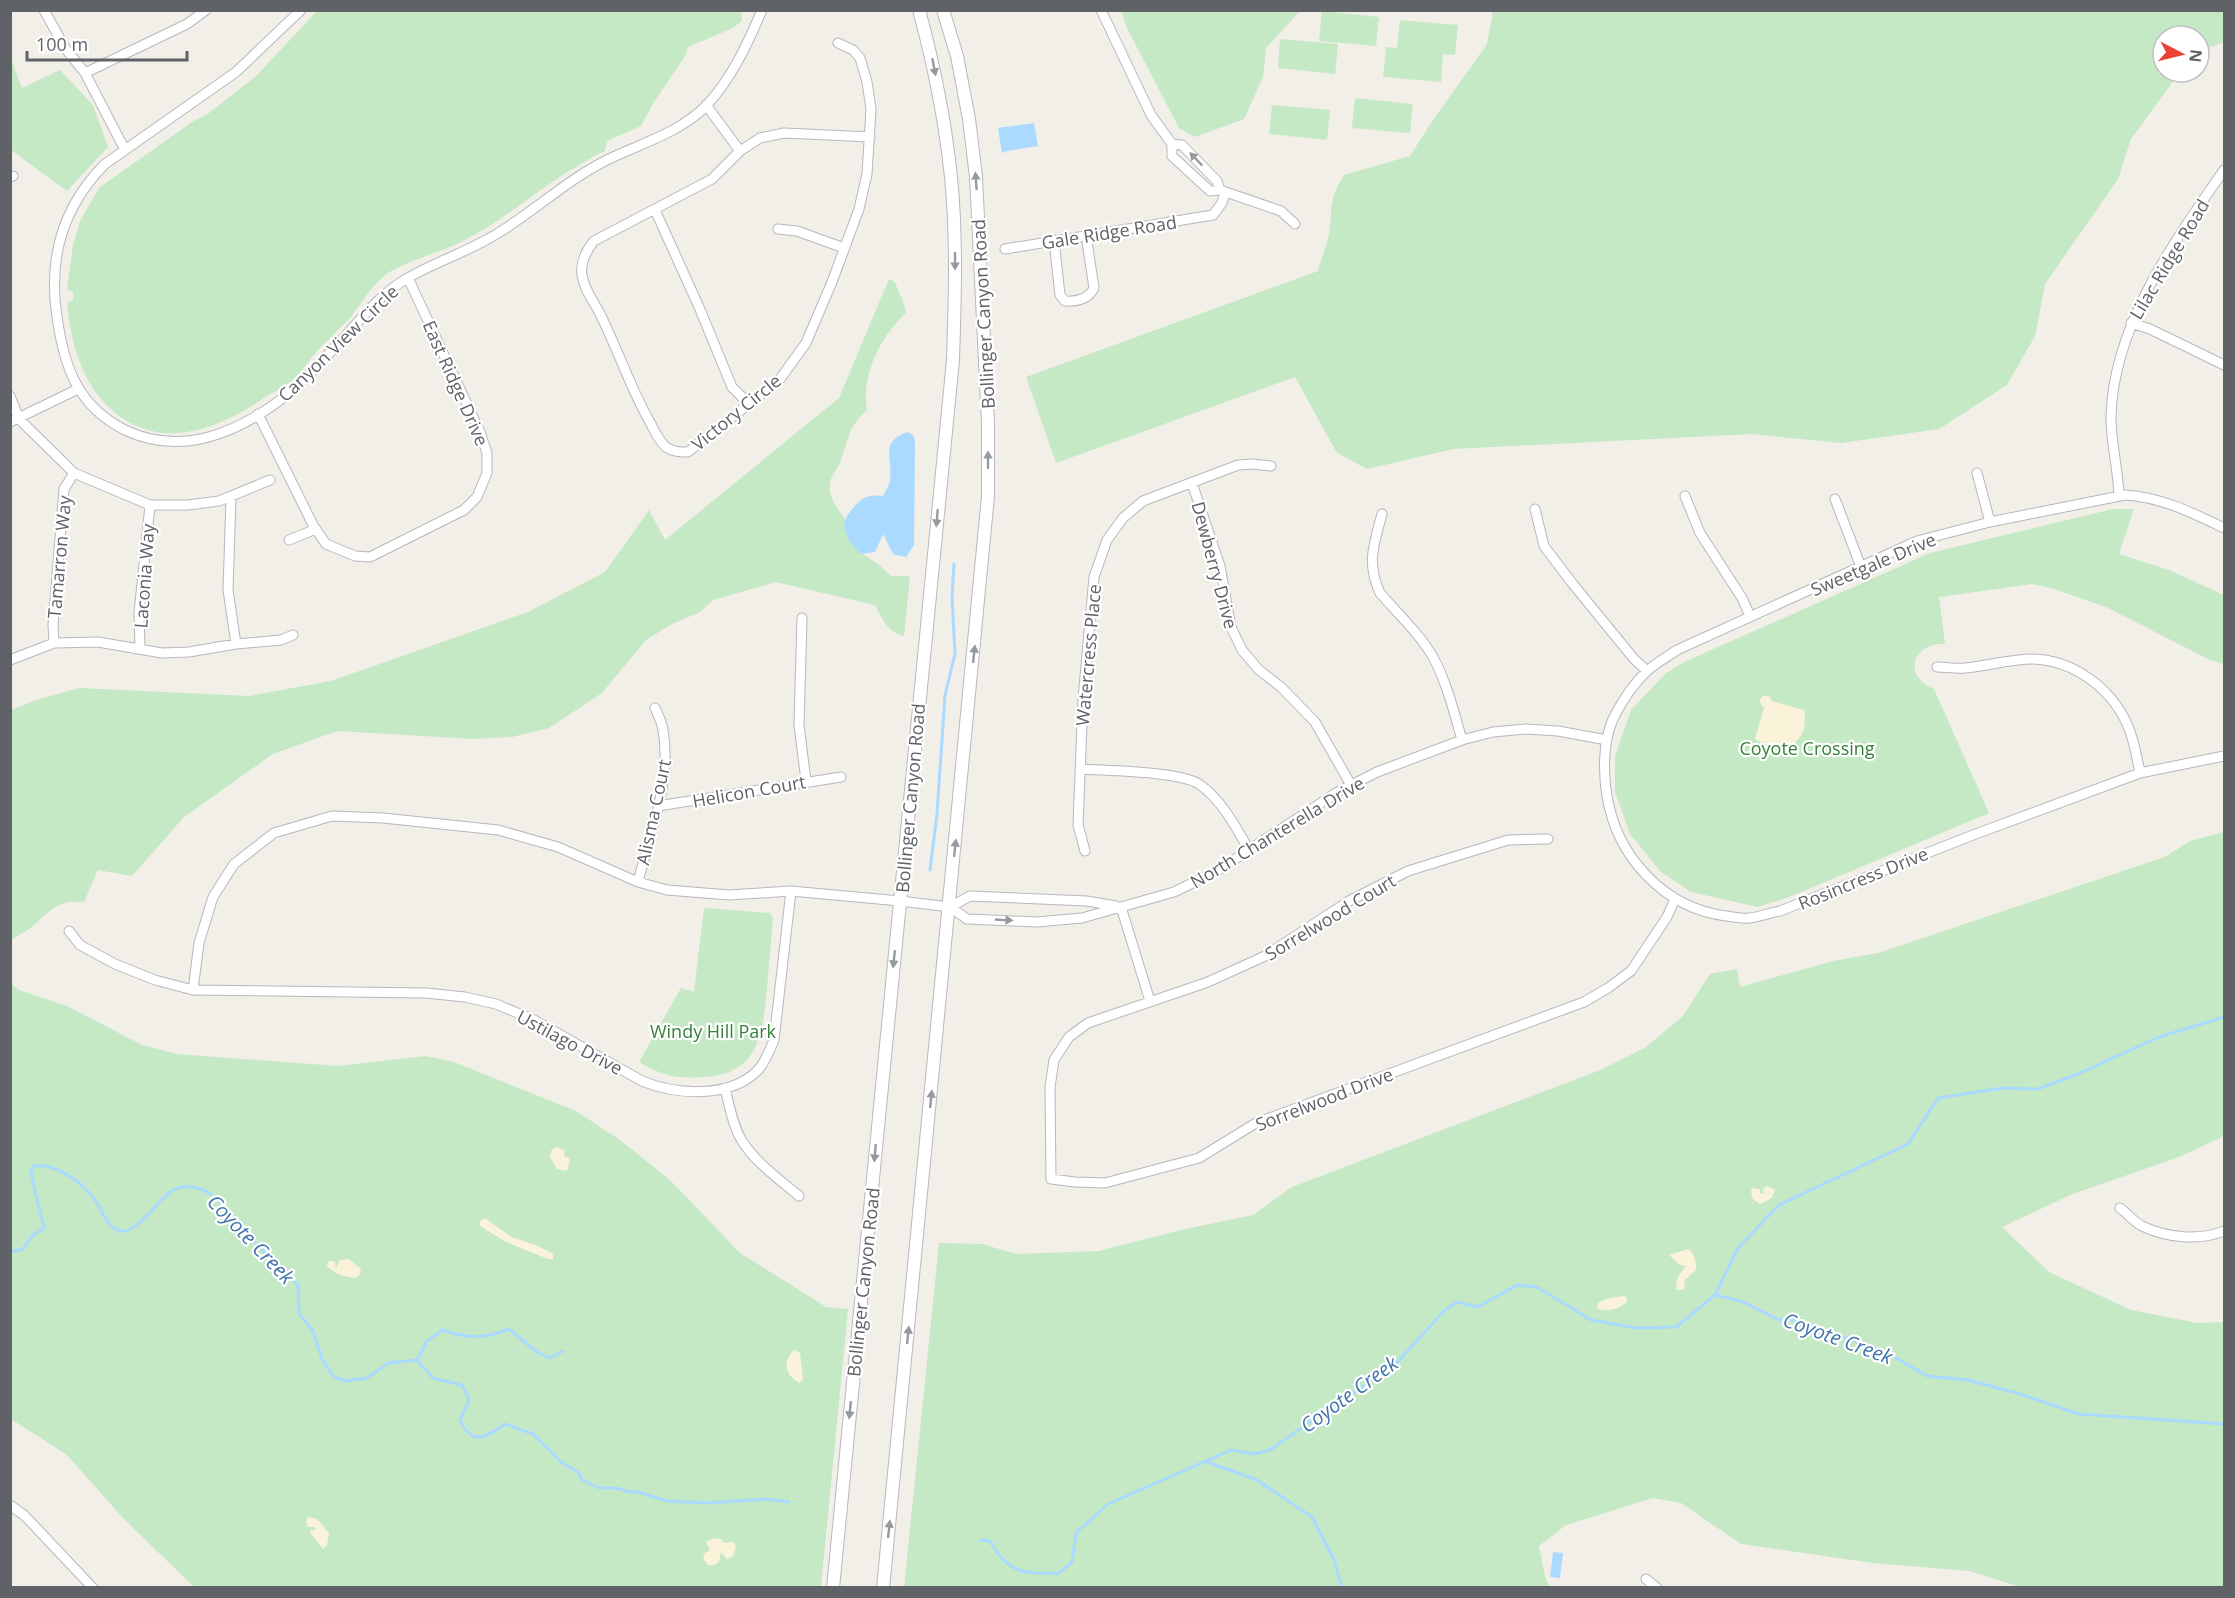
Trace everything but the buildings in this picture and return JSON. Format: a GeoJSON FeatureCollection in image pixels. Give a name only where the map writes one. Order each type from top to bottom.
{"type":"FeatureCollection","features":[{"type":"Feature","properties":{"kind":"main road","name":"Bollinger Canyon Road"},"geometry":{"type":"LineString","coordinates":[[833,1587],[953,360],[955,248],[950,167],[932,60],[919,10]]}},
{"type":"Feature","properties":{"kind":"main road","name":"Bollinger Canyon Road"},"geometry":{"type":"LineString","coordinates":[[883,1587],[988,496],[988,444],[976,177],[969,119],[957,56],[944,10]]}},
{"type":"Feature","properties":{"kind":"street"},"geometry":{"type":"LineString","coordinates":[[44,10],[65,48],[85,73],[125,150]]}},
{"type":"Feature","properties":{"kind":"street"},"geometry":{"type":"LineString","coordinates":[[85,73],[187,24],[206,10]]}},
{"type":"Feature","properties":{"kind":"street","name":"Canyon View Circle"},"geometry":{"type":"LineString","coordinates":[[301,10],[236,72],[105,164],[86,182],[60,234],[55,269],[55,304],[62,349],[78,389],[93,408],[112,423],[137,435],[162,442],[190,442],[220,434],[286,396],[385,294],[408,278],[502,231],[568,182],[686,123],[706,105],[740,61],[762,10]]}},
{"type":"Feature","properties":{"kind":"street"},"geometry":{"type":"LineString","coordinates":[[1101,10],[1151,115],[1172,144],[1172,156],[1210,191],[1223,191],[1281,211],[1295,224]]}},
{"type":"Feature","properties":{"kind":"street"},"geometry":{"type":"LineString","coordinates":[[838,43],[853,50],[860,58],[871,109],[870,137]]}},
{"type":"Feature","properties":{"kind":"street"},"geometry":{"type":"LineString","coordinates":[[706,105],[740,151]]}},
{"type":"Feature","properties":{"kind":"street","name":"Victory Circle"},"geometry":{"type":"LineString","coordinates":[[784,133],[870,137],[867,174],[859,209],[806,343],[780,379],[750,405],[688,452],[677,452],[660,440],[639,403],[602,317],[588,291],[582,276],[582,264],[586,252],[594,241],[712,179],[740,151],[760,138],[784,133]]}},
{"type":"Feature","properties":{"kind":"street"},"geometry":{"type":"LineString","coordinates":[[1172,144],[1182,145],[1217,181],[1223,191]]}},
{"type":"Feature","properties":{"kind":"street","name":"Lilac Ridge Road"},"geometry":{"type":"LineString","coordinates":[[2120,495],[2111,419],[2114,386],[2131,322],[2180,234],[2224,170]]}},
{"type":"Feature","properties":{"kind":"street","name":"Gale Ridge Road"},"geometry":{"type":"LineString","coordinates":[[1005,249],[1213,215],[1222,203],[1223,191]]}},
{"type":"Feature","properties":{"kind":"street"},"geometry":{"type":"LineString","coordinates":[[655,210],[732,387],[750,405]]}},
{"type":"Feature","properties":{"kind":"street"},"geometry":{"type":"LineString","coordinates":[[778,229],[797,231],[844,248]]}},
{"type":"Feature","properties":{"kind":"street"},"geometry":{"type":"LineString","coordinates":[[1054,240],[1060,295],[1065,301],[1076,302],[1091,293],[1094,288],[1086,235]]}},
{"type":"Feature","properties":{"kind":"street","name":"East Ridge Drive"},"geometry":{"type":"LineString","coordinates":[[258,414],[315,529],[326,544],[356,556],[370,557],[464,510],[477,497],[487,473],[487,453],[480,432],[408,278]]}},
{"type":"Feature","properties":{"kind":"street"},"geometry":{"type":"LineString","coordinates":[[2131,322],[2224,365]]}},
{"type":"Feature","properties":{"kind":"street"},"geometry":{"type":"LineString","coordinates":[[15,420],[78,389]]}},
{"type":"Feature","properties":{"kind":"street"},"geometry":{"type":"LineString","coordinates":[[10,396],[15,420],[74,473],[150,504],[188,505],[231,498],[270,480]]}},
{"type":"Feature","properties":{"kind":"street","name":"Watercress Place"},"geometry":{"type":"LineString","coordinates":[[1085,851],[1078,825],[1080,769],[1094,577],[1107,540],[1123,518],[1143,501],[1238,465],[1271,466]]}},
{"type":"Feature","properties":{"kind":"street"},"geometry":{"type":"LineString","coordinates":[[1977,472],[1990,522]]}},
{"type":"Feature","properties":{"kind":"street","name":"Tamarron Way"},"geometry":{"type":"LineString","coordinates":[[54,643],[53,625],[64,489],[74,473]]}},
{"type":"Feature","properties":{"kind":"street","name":"Dewberry Drive"},"geometry":{"type":"LineString","coordinates":[[1192,483],[1220,566],[1231,627],[1242,650],[1254,665],[1281,687],[1315,722],[1351,785]]}},
{"type":"Feature","properties":{"kind":"street","name":"Sweetgale Drive"},"geometry":{"type":"LineString","coordinates":[[1607,740],[1613,720],[1647,671],[1677,650],[1917,541],[1990,522],[2120,495],[2141,496],[2173,505],[2224,528]]}},
{"type":"Feature","properties":{"kind":"street"},"geometry":{"type":"LineString","coordinates":[[1685,496],[1700,533],[1742,598],[1750,616]]}},
{"type":"Feature","properties":{"kind":"street"},"geometry":{"type":"LineString","coordinates":[[231,498],[228,590],[236,644]]}},
{"type":"Feature","properties":{"kind":"street"},"geometry":{"type":"LineString","coordinates":[[1835,499],[1861,567]]}},
{"type":"Feature","properties":{"kind":"street","name":"Laconia Way"},"geometry":{"type":"LineString","coordinates":[[140,648],[140,613],[150,504]]}},
{"type":"Feature","properties":{"kind":"street"},"geometry":{"type":"LineString","coordinates":[[1535,509],[1544,546],[1634,659],[1647,671]]}},
{"type":"Feature","properties":{"kind":"street"},"geometry":{"type":"LineString","coordinates":[[1382,514],[1372,551],[1371,564],[1376,585],[1380,593],[1432,656],[1441,674],[1462,740]]}},
{"type":"Feature","properties":{"kind":"street"},"geometry":{"type":"LineString","coordinates":[[289,540],[315,529]]}},
{"type":"Feature","properties":{"kind":"street"},"geometry":{"type":"LineString","coordinates":[[802,618],[799,725],[806,781]]}},
{"type":"Feature","properties":{"kind":"street"},"geometry":{"type":"LineString","coordinates":[[10,660],[54,643],[98,642],[162,653],[280,640],[294,635]]}},
{"type":"Feature","properties":{"kind":"street"},"geometry":{"type":"LineString","coordinates":[[1937,667],[1963,669],[2034,659],[2060,662],[2085,675],[2109,696],[2127,724],[2140,773]]}},
{"type":"Feature","properties":{"kind":"street","name":"Alisma Court"},"geometry":{"type":"LineString","coordinates":[[638,882],[658,806],[666,756],[663,727],[655,708]]}},
{"type":"Feature","properties":{"kind":"street","name":"North Chanterella Drive"},"geometry":{"type":"LineString","coordinates":[[193,990],[199,943],[213,897],[234,864],[274,833],[332,816],[383,818],[498,830],[558,847],[638,882],[667,890],[729,895],[791,891],[950,907],[967,919],[1037,922],[1082,918],[1174,892],[1217,871],[1313,806],[1351,785],[1462,740],[1493,732],[1526,729],[1558,731],[1607,740]]}},
{"type":"Feature","properties":{"kind":"street","name":"Rosincress Drive"},"geometry":{"type":"LineString","coordinates":[[1607,740],[1604,780],[1610,815],[1624,847],[1644,875],[1688,906],[1713,914],[1748,918],[1780,911],[1973,834],[2140,773],[2224,756]]}},
{"type":"Feature","properties":{"kind":"street"},"geometry":{"type":"LineString","coordinates":[[1080,769],[1173,776],[1199,784],[1217,801],[1249,850]]}},
{"type":"Feature","properties":{"kind":"street","name":"Helicon Court"},"geometry":{"type":"LineString","coordinates":[[658,806],[841,777]]}},
{"type":"Feature","properties":{"kind":"street","name":"Sorrelwood Court"},"geometry":{"type":"LineString","coordinates":[[1150,1002],[1209,982],[1265,957],[1349,901],[1408,872],[1508,840],[1548,839]]}},
{"type":"Feature","properties":{"kind":"street","name":"Ustilago Drive"},"geometry":{"type":"LineString","coordinates":[[69,931],[80,945],[116,964],[155,980],[193,990],[426,993],[465,997],[496,1004],[534,1020],[660,1089],[705,1092],[725,1088],[747,1079],[766,1059],[774,1040],[791,891]]}},
{"type":"Feature","properties":{"kind":"street","name":"North Chanterella Drive"},"geometry":{"type":"LineString","coordinates":[[950,907],[970,896],[1087,901],[1121,907]]}},
{"type":"Feature","properties":{"kind":"street","name":"Sorrelwood Drive"},"geometry":{"type":"LineString","coordinates":[[1150,1002],[1088,1023],[1069,1037],[1054,1060],[1050,1088],[1051,1179],[1105,1182],[1199,1158],[1256,1123],[1584,1002],[1631,971],[1667,916],[1675,899]]}},
{"type":"Feature","properties":{"kind":"street"},"geometry":{"type":"LineString","coordinates":[[1121,907],[1150,1002]]}},
{"type":"Feature","properties":{"kind":"street"},"geometry":{"type":"LineString","coordinates":[[725,1088],[742,1142],[759,1162],[799,1196]]}},
{"type":"Feature","properties":{"kind":"street"},"geometry":{"type":"LineString","coordinates":[[2120,1208],[2141,1226],[2180,1238],[2212,1236],[2224,1231]]}},
{"type":"Feature","properties":{"kind":"street"},"geometry":{"type":"LineString","coordinates":[[10,1505],[25,1516],[93,1587]]}},
{"type":"Feature","properties":{"kind":"street"},"geometry":{"type":"LineString","coordinates":[[1646,1579],[1658,1587]]}},
{"type":"Feature","properties":{"kind":"green space"},"geometry":{"type":"Polygon","coordinates":[[[1121,10],[1300,11],[1266,48],[1263,77],[1244,119],[1195,137],[1179,128],[1127,28],[1121,10]]]}},
{"type":"Feature","properties":{"kind":"green space"},"geometry":{"type":"Polygon","coordinates":[[[2224,10],[2224,42],[2211,47],[2211,24],[2151,24],[2151,84],[2171,84],[2131,139],[2118,179],[2045,284],[2035,336],[2007,385],[1939,429],[1841,443],[1752,434],[1453,449],[1367,469],[1337,453],[1295,377],[1056,463],[1026,377],[1318,271],[1328,239],[1333,198],[1344,175],[1410,156],[1487,44],[1493,11],[2224,10]]]}},
{"type":"Feature","properties":{"kind":"green space"},"geometry":{"type":"Polygon","coordinates":[[[317,11],[733,11],[742,13],[742,21],[733,28],[688,47],[685,56],[641,126],[607,141],[605,151],[568,172],[482,231],[388,273],[377,282],[350,318],[318,350],[295,378],[248,408],[232,417],[197,430],[161,433],[125,420],[111,410],[90,384],[82,369],[72,336],[67,303],[73,300],[73,292],[67,289],[73,245],[80,221],[99,188],[192,122],[209,113],[256,76],[317,11]]]}},
{"type":"Feature","properties":{"kind":"green space"},"geometry":{"type":"Polygon","coordinates":[[[1322,11],[1379,17],[1376,46],[1319,41],[1322,11]]]}},
{"type":"Feature","properties":{"kind":"green space"},"geometry":{"type":"Polygon","coordinates":[[[1400,20],[1458,25],[1455,55],[1443,54],[1441,82],[1383,77],[1386,47],[1397,48],[1400,20]]]}},
{"type":"Feature","properties":{"kind":"green space"},"geometry":{"type":"Polygon","coordinates":[[[1280,39],[1338,44],[1335,74],[1278,68],[1280,39]]]}},
{"type":"Feature","properties":{"kind":"green space"},"geometry":{"type":"Polygon","coordinates":[[[11,59],[22,88],[60,70],[93,105],[108,147],[67,191],[11,150],[11,59]]]}},
{"type":"Feature","properties":{"kind":"green space"},"geometry":{"type":"Polygon","coordinates":[[[1355,98],[1413,104],[1410,133],[1352,128],[1355,98]]]}},
{"type":"Feature","properties":{"kind":"green space"},"geometry":{"type":"Polygon","coordinates":[[[1272,105],[1330,110],[1327,140],[1269,134],[1272,105]]]}},
{"type":"Feature","properties":{"kind":"green space"},"geometry":{"type":"Polygon","coordinates":[[[889,279],[895,282],[906,313],[888,333],[874,357],[867,383],[867,410],[853,427],[830,485],[832,498],[845,519],[844,525],[857,550],[891,576],[910,576],[904,636],[890,628],[875,605],[776,582],[713,600],[700,612],[672,624],[646,640],[602,693],[549,728],[512,737],[474,739],[337,731],[273,754],[184,817],[132,876],[98,870],[84,902],[68,902],[56,906],[29,929],[11,940],[11,710],[36,700],[79,688],[249,696],[331,681],[528,612],[605,572],[649,510],[665,540],[839,398],[889,279]]]}},
{"type":"Feature","properties":{"kind":"green space","name":"Coyote Crossing"},"geometry":{"type":"Polygon","coordinates":[[[2113,509],[2134,509],[2119,554],[2169,570],[2224,595],[2224,664],[2210,660],[2106,607],[2051,588],[2032,584],[1939,597],[1945,644],[1933,645],[1918,654],[1915,669],[1924,684],[1934,689],[1989,813],[1792,896],[1758,907],[1691,892],[1661,872],[1630,834],[1615,792],[1615,756],[1631,710],[1665,674],[1682,663],[1930,553],[2113,509]]]}},
{"type":"Feature","properties":{"kind":"green space"},"geometry":{"type":"Polygon","coordinates":[[[2224,832],[2224,1136],[2179,1157],[2070,1195],[2002,1227],[2049,1272],[2131,1310],[2197,1323],[2224,1322],[2224,1587],[2020,1587],[1970,1571],[1873,1563],[1741,1544],[1681,1503],[1653,1498],[1566,1525],[1539,1546],[1545,1577],[1550,1587],[904,1588],[939,1243],[982,1244],[1016,1254],[1099,1251],[1253,1215],[1292,1187],[1603,1069],[1646,1047],[1683,1016],[1710,974],[1737,969],[1740,987],[1833,961],[1878,953],[2165,857],[2190,841],[2224,832]]]}},
{"type":"Feature","properties":{"kind":"green space","name":"Windy Hill Park"},"geometry":{"type":"Polygon","coordinates":[[[704,908],[770,913],[773,919],[760,1035],[755,1048],[737,1068],[723,1074],[704,1077],[670,1076],[639,1062],[681,988],[694,992],[704,908]]]}},
{"type":"Feature","properties":{"kind":"green space"},"geometry":{"type":"Polygon","coordinates":[[[10,983],[19,990],[67,1006],[142,1045],[177,1054],[338,1066],[425,1056],[454,1062],[576,1111],[620,1140],[671,1181],[740,1253],[826,1307],[848,1309],[821,1587],[194,1587],[123,1518],[67,1455],[11,1419],[10,983]]]}},
{"type":"Feature","properties":{"kind":"sand"},"geometry":{"type":"Polygon","coordinates":[[[1763,696],[1769,696],[1772,701],[1804,710],[1803,732],[1792,744],[1775,746],[1755,739],[1764,708],[1759,701],[1763,696]]]}},
{"type":"Feature","properties":{"kind":"sand"},"geometry":{"type":"Polygon","coordinates":[[[556,1147],[564,1150],[565,1157],[570,1160],[567,1171],[557,1169],[550,1157],[551,1151],[556,1147]]]}},
{"type":"Feature","properties":{"kind":"sand"},"geometry":{"type":"Polygon","coordinates":[[[1768,1186],[1775,1190],[1772,1198],[1760,1204],[1753,1199],[1752,1188],[1760,1189],[1760,1193],[1764,1194],[1763,1188],[1768,1186]]]}},
{"type":"Feature","properties":{"kind":"sand"},"geometry":{"type":"Polygon","coordinates":[[[485,1218],[511,1237],[536,1245],[553,1254],[553,1259],[506,1242],[480,1226],[480,1221],[485,1218]]]}},
{"type":"Feature","properties":{"kind":"sand"},"geometry":{"type":"Polygon","coordinates":[[[1688,1249],[1695,1258],[1696,1270],[1685,1280],[1684,1289],[1677,1290],[1677,1280],[1686,1266],[1680,1265],[1669,1255],[1688,1249]]]}},
{"type":"Feature","properties":{"kind":"sand"},"geometry":{"type":"Polygon","coordinates":[[[349,1259],[361,1269],[359,1276],[354,1278],[340,1275],[327,1267],[328,1261],[334,1261],[336,1268],[340,1260],[349,1259]]]}},
{"type":"Feature","properties":{"kind":"sand"},"geometry":{"type":"Polygon","coordinates":[[[1624,1296],[1627,1301],[1617,1308],[1605,1310],[1597,1308],[1598,1303],[1609,1298],[1624,1296]]]}},
{"type":"Feature","properties":{"kind":"sand"},"geometry":{"type":"Polygon","coordinates":[[[794,1350],[800,1353],[803,1379],[800,1383],[791,1376],[787,1368],[788,1359],[794,1350]]]}},
{"type":"Feature","properties":{"kind":"sand"},"geometry":{"type":"Polygon","coordinates":[[[308,1517],[317,1519],[329,1533],[327,1545],[323,1549],[311,1534],[310,1531],[316,1529],[308,1527],[306,1523],[308,1517]]]}},
{"type":"Feature","properties":{"kind":"sand"},"geometry":{"type":"Polygon","coordinates":[[[714,1538],[721,1539],[724,1543],[734,1542],[736,1547],[733,1556],[727,1559],[721,1552],[719,1562],[708,1565],[703,1558],[710,1550],[706,1542],[714,1538]]]}},
{"type":"Feature","properties":{"kind":"water"},"geometry":{"type":"Polygon","coordinates":[[[1034,123],[1038,146],[1002,153],[998,128],[1034,123]]]}},
{"type":"Feature","properties":{"kind":"water"},"geometry":{"type":"Polygon","coordinates":[[[908,432],[914,436],[915,444],[914,545],[906,557],[893,554],[883,534],[875,552],[861,554],[848,537],[844,525],[846,518],[864,498],[883,496],[890,481],[890,445],[893,440],[908,432]]]}},
{"type":"Feature","properties":{"kind":"water"},"geometry":{"type":"Polygon","coordinates":[[[1553,1552],[1563,1553],[1560,1578],[1550,1577],[1553,1552]]]}},
{"type":"Feature","properties":{"kind":"waterway"},"geometry":{"type":"LineString","coordinates":[[930,870],[937,814],[945,695],[955,654],[952,597],[954,564]]}},
{"type":"Feature","properties":{"kind":"waterway","name":"Coyote Creek"},"geometry":{"type":"LineString","coordinates":[[980,1540],[990,1541],[1004,1560],[1018,1570],[1059,1573],[1072,1562],[1076,1533],[1108,1504],[1231,1450],[1254,1454],[1270,1450],[1322,1413],[1391,1369],[1444,1311],[1457,1302],[1478,1307],[1517,1285],[1537,1287],[1591,1320],[1636,1328],[1676,1327],[1715,1295],[1738,1248],[1779,1205],[1908,1144],[1938,1098],[2003,1088],[2038,1089],[2078,1074],[2159,1037],[2224,1017]]}},
{"type":"Feature","properties":{"kind":"waterway","name":"Coyote Creek"},"geometry":{"type":"LineString","coordinates":[[10,1252],[23,1249],[32,1236],[44,1228],[32,1178],[31,1171],[34,1166],[58,1170],[80,1184],[95,1200],[111,1226],[120,1231],[127,1231],[134,1227],[164,1198],[178,1188],[197,1188],[209,1193],[217,1200],[298,1285],[299,1314],[313,1331],[322,1359],[334,1377],[345,1381],[367,1378],[388,1363],[417,1360]]}},
{"type":"Feature","properties":{"kind":"waterway","name":"Coyote Creek"},"geometry":{"type":"LineString","coordinates":[[1715,1295],[1743,1302],[1779,1320],[1795,1320],[1886,1352],[1927,1376],[1968,1380],[2020,1394],[2079,1414],[2224,1424]]}},
{"type":"Feature","properties":{"kind":"waterway"},"geometry":{"type":"LineString","coordinates":[[417,1360],[427,1341],[443,1330],[476,1337],[492,1335],[509,1329],[537,1352],[549,1358],[563,1351]]}},
{"type":"Feature","properties":{"kind":"waterway","name":"Coyote Creek"},"geometry":{"type":"LineString","coordinates":[[417,1360],[433,1378],[462,1385],[469,1400],[460,1420],[469,1434],[475,1437],[486,1436],[505,1424],[533,1434],[561,1462],[578,1472],[582,1480],[599,1488],[638,1492],[667,1501],[705,1503],[766,1499],[789,1502]]}},
{"type":"Feature","properties":{"kind":"waterway"},"geometry":{"type":"LineString","coordinates":[[1207,1462],[1257,1480],[1312,1517],[1334,1560],[1342,1588]]}}]}
